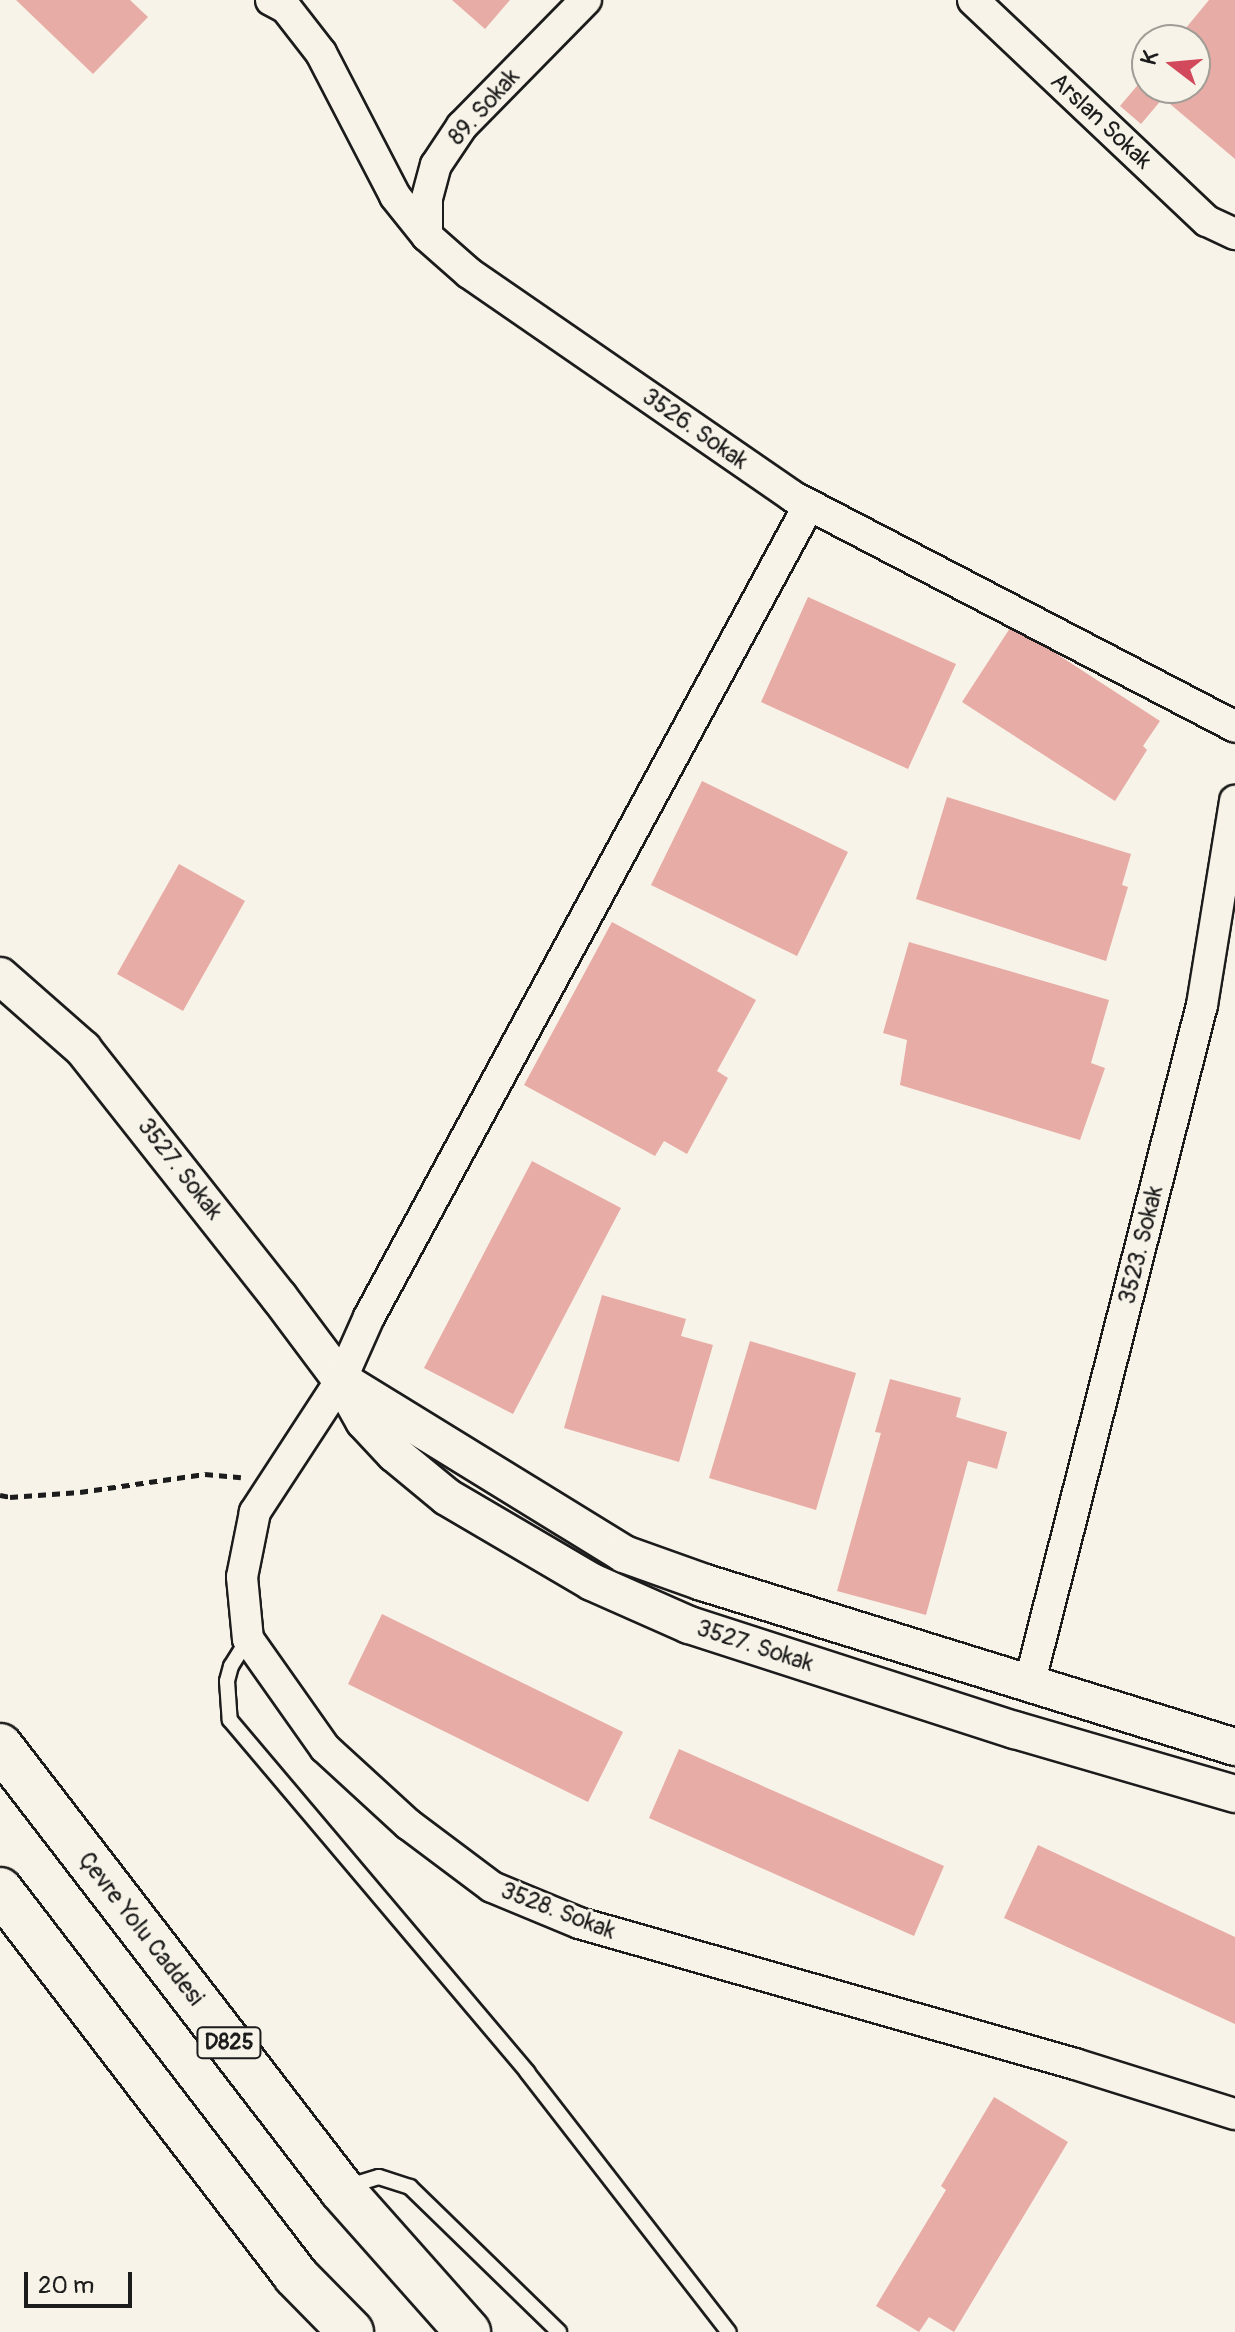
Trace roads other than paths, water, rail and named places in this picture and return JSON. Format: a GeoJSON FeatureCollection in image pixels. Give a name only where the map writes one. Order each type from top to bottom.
{"type":"FeatureCollection","features":[{"type":"Feature","properties":{"kind":"highway","name":"Çevre Yolu Caddesi"},"geometry":{"type":"LineString","coordinates":[[0,1746],[342,2190],[468,2332]]}},
{"type":"Feature","properties":{"kind":"highway"},"geometry":{"type":"LineString","coordinates":[[0,1890],[336,2332]]}},
{"type":"Feature","properties":{"kind":"highway"},"geometry":{"type":"LineString","coordinates":[[342,2190],[499,2332]]}},
{"type":"Feature","properties":{"kind":"highway"},"geometry":{"type":"LineString","coordinates":[[295,2275],[351,2332]]}},
{"type":"Feature","properties":{"kind":"street","name":"3526. Sokak"},"geometry":{"type":"LineString","coordinates":[[271,0],[286,8],[321,53],[395,196],[427,236],[469,273],[809,505],[1235,727]]}},
{"type":"Feature","properties":{"kind":"street","name":"89. Sokak"},"geometry":{"type":"LineString","coordinates":[[427,236],[427,198],[436,165],[462,126],[586,0]]}},
{"type":"Feature","properties":{"kind":"street","name":"Arslan Sokak"},"geometry":{"type":"LineString","coordinates":[[973,0],[1207,221],[1235,234]]}},
{"type":"Feature","properties":{"kind":"street","name":"3528. Sokak"},"geometry":{"type":"LineString","coordinates":[[809,505],[369,1317],[341,1380],[255,1512],[242,1577],[248,1639],[325,1748],[408,1824],[492,1887],[579,1923],[1075,2064],[1235,2114]]}},
{"type":"Feature","properties":{"kind":"street","name":"3523. Sokak"},"geometry":{"type":"LineString","coordinates":[[1029,1685],[1202,1005],[1235,801]]}},
{"type":"Feature","properties":{"kind":"street","name":"3527. Sokak"},"geometry":{"type":"LineString","coordinates":[[0,976],[83,1049],[193,1184],[341,1380],[364,1421],[395,1454],[447,1497],[592,1582],[689,1625],[1015,1730],[1235,1794]]}},
{"type":"Feature","properties":{"kind":"street","name":"3527. Sokak"},"geometry":{"type":"LineString","coordinates":[[341,1380],[624,1554],[702,1582],[1235,1747]]}},
{"type":"Feature","properties":{"kind":"street"},"geometry":{"type":"LineString","coordinates":[[1015,1730],[1029,1685]]}},
{"type":"Feature","properties":{"kind":"lane"},"geometry":{"type":"LineString","coordinates":[[248,1639],[231,1666],[227,1681],[230,1720],[527,2072],[729,2332]]}},
{"type":"Feature","properties":{"kind":"lane"},"geometry":{"type":"LineString","coordinates":[[342,2190],[363,2179],[379,2177],[410,2187],[559,2332]]}}]}
